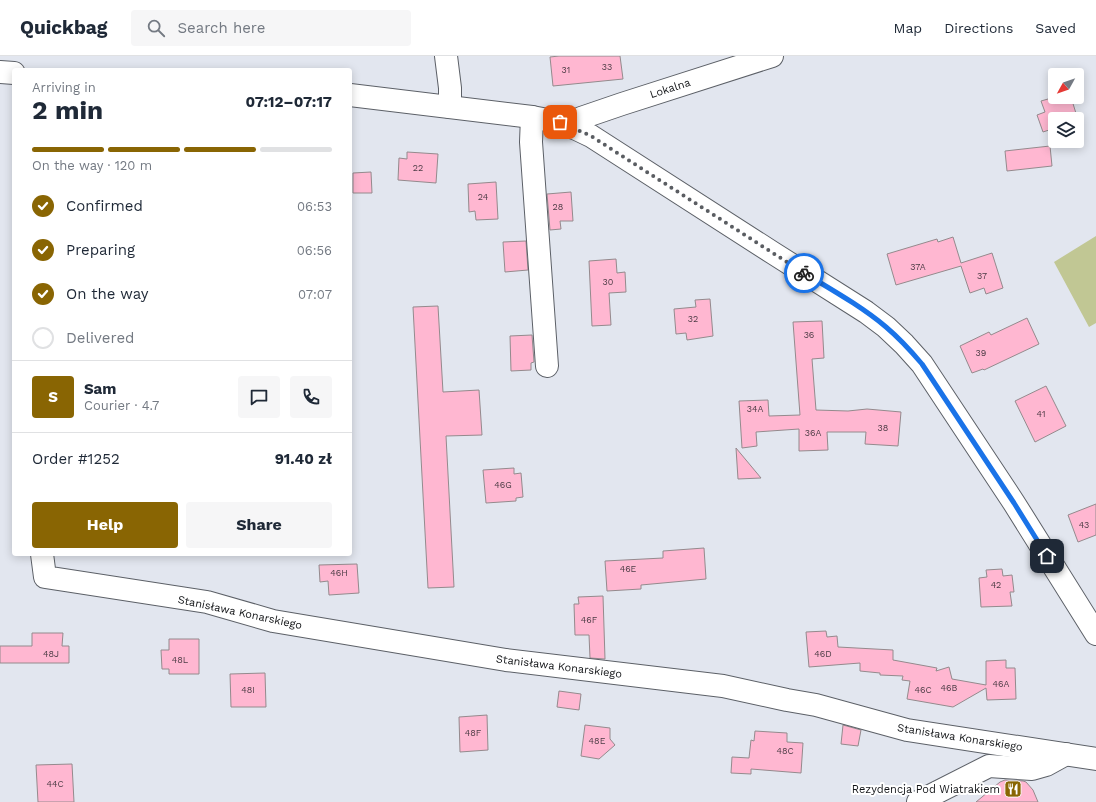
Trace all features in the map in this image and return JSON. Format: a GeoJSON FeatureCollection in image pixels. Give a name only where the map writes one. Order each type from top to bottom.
{"type":"FeatureCollection","features":[{"type":"Feature","properties":{"kind":"street"},"geometry":{"type":"LineString","coordinates":[[446,56],[450,88],[450,107]]}},
{"type":"Feature","properties":{"kind":"street","name":"Lokalna"},"geometry":{"type":"LineString","coordinates":[[570,126],[581,118],[772,56]]}},
{"type":"Feature","properties":{"kind":"street"},"geometry":{"type":"LineString","coordinates":[[0,72],[12,72]]}},
{"type":"Feature","properties":{"kind":"street"},"geometry":{"type":"LineString","coordinates":[[352,95],[532,117],[552,120],[570,126],[591,136],[866,312],[886,327],[904,344],[922,364],[938,386],[1014,503],[1096,634]]}},
{"type":"Feature","properties":{"kind":"street"},"geometry":{"type":"LineString","coordinates":[[532,117],[531,142],[547,366]]}},
{"type":"Feature","properties":{"kind":"street","name":"Stanisława Konarskiego"},"geometry":{"type":"LineString","coordinates":[[42,556],[45,577],[207,602],[273,621],[506,660],[724,686],[816,705],[907,730],[1096,759]]}},
{"type":"Feature","properties":{"kind":"street"},"geometry":{"type":"LineString","coordinates":[[918,802],[989,766],[1032,769],[1046,765],[1066,754]]}},
{"type":"Feature","properties":{"kind":"green space"},"geometry":{"type":"Polygon","coordinates":[[[1096,236],[1096,323],[1089,327],[1054,262],[1096,236]]]}},
{"type":"Feature","properties":{"kind":"building"},"geometry":{"type":"Polygon","coordinates":[[[620,56],[623,79],[553,86],[550,57],[620,56]]]}},
{"type":"Feature","properties":{"kind":"building"},"geometry":{"type":"Polygon","coordinates":[[[1048,99],[1048,104],[1073,104],[1076,112],[1048,112],[1048,130],[1043,132],[1037,115],[1045,112],[1041,101],[1048,99]]]}},
{"type":"Feature","properties":{"kind":"building"},"geometry":{"type":"Polygon","coordinates":[[[1048,146],[1048,148],[1050,148],[1052,166],[1007,171],[1005,151],[1048,146]]]}},
{"type":"Feature","properties":{"kind":"building"},"geometry":{"type":"Polygon","coordinates":[[[407,152],[438,154],[436,183],[398,180],[399,158],[407,159],[407,152]]]}},
{"type":"Feature","properties":{"kind":"building"},"geometry":{"type":"Polygon","coordinates":[[[371,172],[372,193],[353,193],[353,173],[371,172]]]}},
{"type":"Feature","properties":{"kind":"building"},"geometry":{"type":"Polygon","coordinates":[[[496,182],[498,219],[476,220],[475,211],[469,212],[468,184],[496,182]]]}},
{"type":"Feature","properties":{"kind":"building"},"geometry":{"type":"Polygon","coordinates":[[[571,192],[573,221],[560,221],[561,229],[550,230],[547,194],[571,192]]]}},
{"type":"Feature","properties":{"kind":"building"},"geometry":{"type":"Polygon","coordinates":[[[953,237],[961,263],[992,253],[1003,288],[986,294],[984,288],[970,293],[961,266],[896,285],[887,254],[937,239],[938,242],[953,237]]]}},
{"type":"Feature","properties":{"kind":"building"},"geometry":{"type":"Polygon","coordinates":[[[526,241],[528,270],[505,272],[503,242],[526,241]]]}},
{"type":"Feature","properties":{"kind":"building"},"geometry":{"type":"Polygon","coordinates":[[[616,259],[617,273],[625,272],[626,292],[609,293],[611,325],[592,326],[589,261],[616,259]]]}},
{"type":"Feature","properties":{"kind":"building"},"geometry":{"type":"Polygon","coordinates":[[[710,299],[713,336],[687,340],[686,333],[676,334],[674,309],[696,307],[695,300],[710,299]]]}},
{"type":"Feature","properties":{"kind":"building"},"geometry":{"type":"Polygon","coordinates":[[[438,306],[443,392],[479,390],[482,435],[446,436],[454,587],[428,588],[413,307],[438,306]]]}},
{"type":"Feature","properties":{"kind":"building"},"geometry":{"type":"Polygon","coordinates":[[[1027,318],[1039,344],[984,370],[983,369],[972,373],[960,346],[989,332],[991,335],[1027,318]]]}},
{"type":"Feature","properties":{"kind":"building"},"geometry":{"type":"Polygon","coordinates":[[[822,321],[824,358],[812,359],[816,410],[848,411],[867,409],[901,412],[898,446],[865,444],[866,432],[827,432],[828,450],[799,451],[799,429],[756,432],[757,446],[742,448],[739,401],[768,400],[769,416],[800,415],[793,322],[822,321]]]}},
{"type":"Feature","properties":{"kind":"building"},"geometry":{"type":"Polygon","coordinates":[[[532,335],[534,362],[531,363],[531,370],[511,371],[510,336],[532,335]]]}},
{"type":"Feature","properties":{"kind":"building"},"geometry":{"type":"Polygon","coordinates":[[[1046,386],[1066,426],[1035,442],[1015,401],[1046,386]]]}},
{"type":"Feature","properties":{"kind":"building"},"geometry":{"type":"Polygon","coordinates":[[[736,448],[761,478],[738,479],[736,448]]]}},
{"type":"Feature","properties":{"kind":"building"},"geometry":{"type":"Polygon","coordinates":[[[514,468],[514,474],[521,473],[523,497],[516,498],[516,501],[486,503],[483,470],[514,468]]]}},
{"type":"Feature","properties":{"kind":"building"},"geometry":{"type":"Polygon","coordinates":[[[1096,504],[1096,535],[1078,542],[1068,515],[1096,504]]]}},
{"type":"Feature","properties":{"kind":"building"},"geometry":{"type":"Polygon","coordinates":[[[704,548],[706,579],[641,585],[641,589],[607,591],[605,561],[663,558],[663,551],[704,548]]]}},
{"type":"Feature","properties":{"kind":"building"},"geometry":{"type":"Polygon","coordinates":[[[357,564],[359,593],[329,595],[328,581],[320,582],[319,565],[357,564]]]}},
{"type":"Feature","properties":{"kind":"building"},"geometry":{"type":"Polygon","coordinates":[[[1002,569],[1003,576],[1012,575],[1014,592],[1010,592],[1012,606],[981,607],[979,578],[987,577],[986,570],[1002,569]]]}},
{"type":"Feature","properties":{"kind":"building"},"geometry":{"type":"Polygon","coordinates":[[[603,596],[605,659],[590,658],[589,635],[575,635],[574,604],[579,604],[578,597],[603,596]]]}},
{"type":"Feature","properties":{"kind":"building"},"geometry":{"type":"Polygon","coordinates":[[[826,631],[827,637],[837,636],[838,647],[893,650],[893,660],[937,668],[936,671],[949,667],[952,679],[986,685],[986,661],[1006,660],[1006,668],[1015,668],[1016,699],[987,700],[986,688],[953,707],[907,699],[910,681],[902,680],[903,676],[880,675],[880,673],[860,671],[860,663],[809,667],[806,632],[826,631]]]}},
{"type":"Feature","properties":{"kind":"building"},"geometry":{"type":"Polygon","coordinates":[[[32,633],[63,633],[62,646],[69,646],[69,663],[0,663],[0,646],[32,646],[32,633]]]}},
{"type":"Feature","properties":{"kind":"building"},"geometry":{"type":"Polygon","coordinates":[[[169,639],[199,639],[199,674],[169,674],[169,669],[162,669],[161,650],[169,650],[169,639]]]}},
{"type":"Feature","properties":{"kind":"building"},"geometry":{"type":"Polygon","coordinates":[[[265,673],[266,707],[231,707],[230,674],[265,673]]]}},
{"type":"Feature","properties":{"kind":"building"},"geometry":{"type":"Polygon","coordinates":[[[559,691],[581,694],[579,710],[557,707],[559,691]]]}},
{"type":"Feature","properties":{"kind":"building"},"geometry":{"type":"Polygon","coordinates":[[[487,715],[488,750],[460,752],[459,717],[487,715]]]}},
{"type":"Feature","properties":{"kind":"building"},"geometry":{"type":"Polygon","coordinates":[[[585,725],[610,728],[610,739],[615,745],[599,759],[581,756],[585,725]]]}},
{"type":"Feature","properties":{"kind":"building"},"geometry":{"type":"Polygon","coordinates":[[[843,725],[861,730],[858,746],[841,744],[843,725]]]}},
{"type":"Feature","properties":{"kind":"building"},"geometry":{"type":"Polygon","coordinates":[[[755,731],[787,733],[787,742],[803,743],[801,773],[751,769],[751,774],[731,773],[732,757],[749,758],[751,740],[754,741],[755,731]]]}},
{"type":"Feature","properties":{"kind":"building"},"geometry":{"type":"Polygon","coordinates":[[[72,764],[74,802],[38,802],[36,765],[72,764]]]}},
{"type":"Feature","properties":{"kind":"building","name":"Rezydencja Pod Wiatrakiem"},"geometry":{"type":"Polygon","coordinates":[[[1005,780],[1026,782],[1033,790],[1038,802],[976,802],[1000,782],[1005,780]]]}},
{"type":"Feature","properties":{"kind":"way so far"},"geometry":{"type":"LineString","coordinates":[[560,122],[591,136],[804,273]]}},
{"type":"Feature","properties":{"kind":"place","name":"Rezydencja Pod Wiatrakiem"},"geometry":{"type":"Point","coordinates":[1013,789]}},
{"type":"Feature","properties":{"kind":"route"},"geometry":{"type":"LineString","coordinates":[[804,273],[866,312],[886,327],[922,364],[938,386],[1047,556]]}}]}
